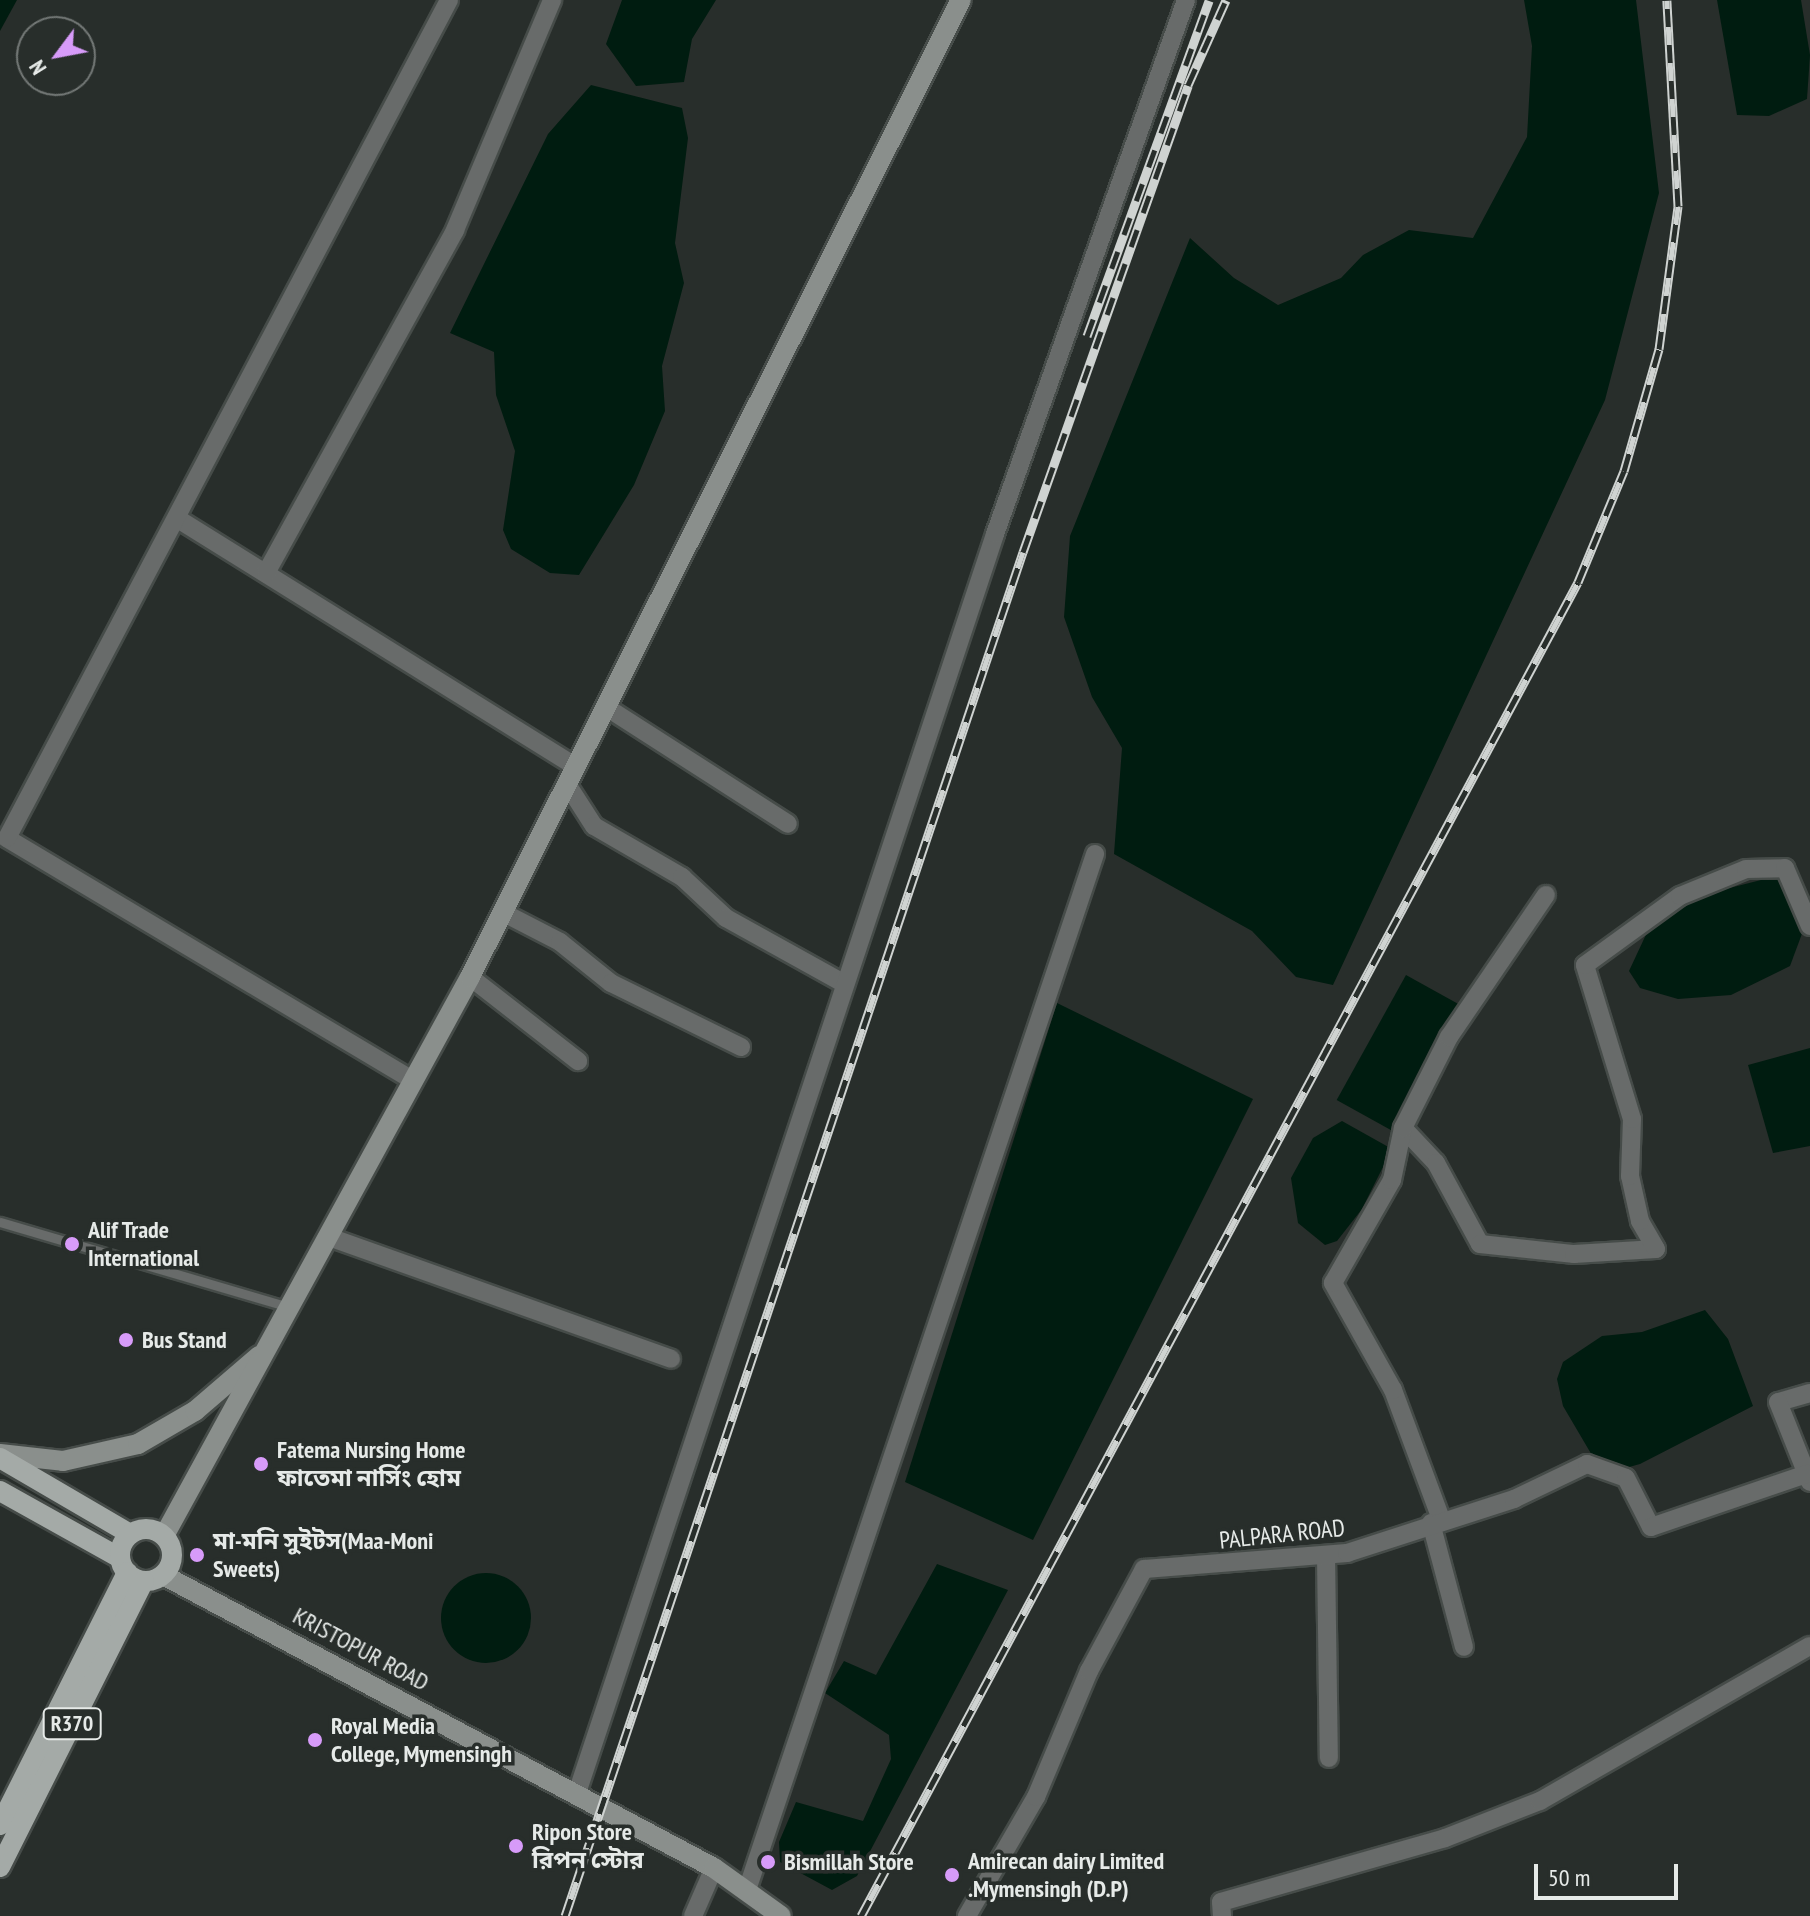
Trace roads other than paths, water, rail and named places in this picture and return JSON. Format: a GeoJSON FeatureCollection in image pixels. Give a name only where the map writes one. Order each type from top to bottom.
{"type":"FeatureCollection","features":[{"type":"Feature","properties":{"kind":"main road"},"geometry":{"type":"LineString","coordinates":[[0,1456],[130,1534],[139,1572],[172,1560],[164,1536],[274,1343],[470,977],[961,0]]}},
{"type":"Feature","properties":{"kind":"main road"},"geometry":{"type":"LineString","coordinates":[[0,1456],[63,1461],[138,1444],[195,1411],[274,1343]]}},
{"type":"Feature","properties":{"kind":"main road","name":"KRISTOPUR ROAD"},"geometry":{"type":"LineString","coordinates":[[0,1491],[139,1572],[577,1793],[714,1868],[781,1916]]}},
{"type":"Feature","properties":{"kind":"main road"},"geometry":{"type":"LineString","coordinates":[[130,1534],[147,1529],[164,1536]]}},
{"type":"Feature","properties":{"kind":"main road","name":"R370"},"geometry":{"type":"LineString","coordinates":[[0,1825],[139,1572]]}},
{"type":"Feature","properties":{"kind":"main road","name":"R370"},"geometry":{"type":"LineString","coordinates":[[0,1867],[139,1572]]}},
{"type":"Feature","properties":{"kind":"street"},"geometry":{"type":"LineString","coordinates":[[414,1081],[7,838],[178,519],[449,0]]}},
{"type":"Feature","properties":{"kind":"street"},"geometry":{"type":"LineString","coordinates":[[266,573],[455,230],[552,0]]}},
{"type":"Feature","properties":{"kind":"street"},"geometry":{"type":"LineString","coordinates":[[577,1793],[1000,520],[1186,0]]}},
{"type":"Feature","properties":{"kind":"street"},"geometry":{"type":"LineString","coordinates":[[178,519],[266,573],[571,775],[594,826],[682,877],[726,918],[845,984]]}},
{"type":"Feature","properties":{"kind":"street"},"geometry":{"type":"LineString","coordinates":[[606,707],[788,824]]}},
{"type":"Feature","properties":{"kind":"street"},"geometry":{"type":"LineString","coordinates":[[747,1890],[1095,854]]}},
{"type":"Feature","properties":{"kind":"street"},"geometry":{"type":"LineString","coordinates":[[1403,1128],[1436,1163],[1480,1244],[1518,1252],[1656,1249],[1640,1221],[1630,1176],[1632,1119],[1585,965],[1680,896],[1746,869],[1785,868],[1810,926]]}},
{"type":"Feature","properties":{"kind":"street"},"geometry":{"type":"LineString","coordinates":[[1464,1647],[1436,1521],[1393,1390],[1333,1283],[1392,1180],[1403,1128],[1449,1037],[1546,895]]}},
{"type":"Feature","properties":{"kind":"street"},"geometry":{"type":"LineString","coordinates":[[502,912],[560,942],[611,983],[741,1047]]}},
{"type":"Feature","properties":{"kind":"street"},"geometry":{"type":"LineString","coordinates":[[470,977],[578,1061]]}},
{"type":"Feature","properties":{"kind":"street"},"geometry":{"type":"LineString","coordinates":[[329,1237],[671,1359]]}},
{"type":"Feature","properties":{"kind":"street"},"geometry":{"type":"LineString","coordinates":[[1808,1478],[1778,1402],[1810,1393]]}},
{"type":"Feature","properties":{"kind":"street","name":"PALPARA ROAD"},"geometry":{"type":"LineString","coordinates":[[967,1916],[1036,1797],[1139,1573],[1326,1555],[1514,1499],[1587,1464],[1626,1478],[1651,1527],[1808,1478]]}},
{"type":"Feature","properties":{"kind":"street"},"geometry":{"type":"LineString","coordinates":[[1326,1555],[1329,1758]]}},
{"type":"Feature","properties":{"kind":"street"},"geometry":{"type":"LineString","coordinates":[[1222,1916],[1221,1902],[1445,1838],[1540,1801],[1810,1646]]}},
{"type":"Feature","properties":{"kind":"street"},"geometry":{"type":"LineString","coordinates":[[693,1916],[714,1868]]}},
{"type":"Feature","properties":{"kind":"lane"},"geometry":{"type":"LineString","coordinates":[[0,1222],[293,1308]]}},
{"type":"Feature","properties":{"kind":"railway"},"geometry":{"type":"LineString","coordinates":[[1087,336],[1209,0]]}},
{"type":"Feature","properties":{"kind":"railway"},"geometry":{"type":"LineString","coordinates":[[565,1916],[1023,552],[1188,85],[1226,0]]}},
{"type":"Feature","properties":{"kind":"railway"},"geometry":{"type":"LineString","coordinates":[[861,1916],[1578,582],[1624,471],[1659,349],[1678,206],[1667,0]]}},
{"type":"Feature","properties":{"kind":"place","name":"Alif Trade International"},"geometry":{"type":"Point","coordinates":[72,1244]}},
{"type":"Feature","properties":{"kind":"place","name":"Bus Stand"},"geometry":{"type":"Point","coordinates":[126,1340]}},
{"type":"Feature","properties":{"kind":"place","name":"Fatema Nursing Home ফাতেমা নার্সিং হোম"},"geometry":{"type":"Point","coordinates":[261,1464]}},
{"type":"Feature","properties":{"kind":"place","name":"মা-মনি সুইটস(Maa-Moni Sweets)"},"geometry":{"type":"Point","coordinates":[197,1555]}},
{"type":"Feature","properties":{"kind":"place","name":"Royal Media College, Mymensingh"},"geometry":{"type":"Point","coordinates":[315,1740]}},
{"type":"Feature","properties":{"kind":"place","name":"Ripon Store রিপন স্টোর"},"geometry":{"type":"Point","coordinates":[516,1846]}},
{"type":"Feature","properties":{"kind":"place","name":"Bismillah Store"},"geometry":{"type":"Point","coordinates":[768,1862]}},
{"type":"Feature","properties":{"kind":"place","name":"Amirecan dairy Limited .Mymensingh (D.P)"},"geometry":{"type":"Point","coordinates":[952,1875]}}]}
